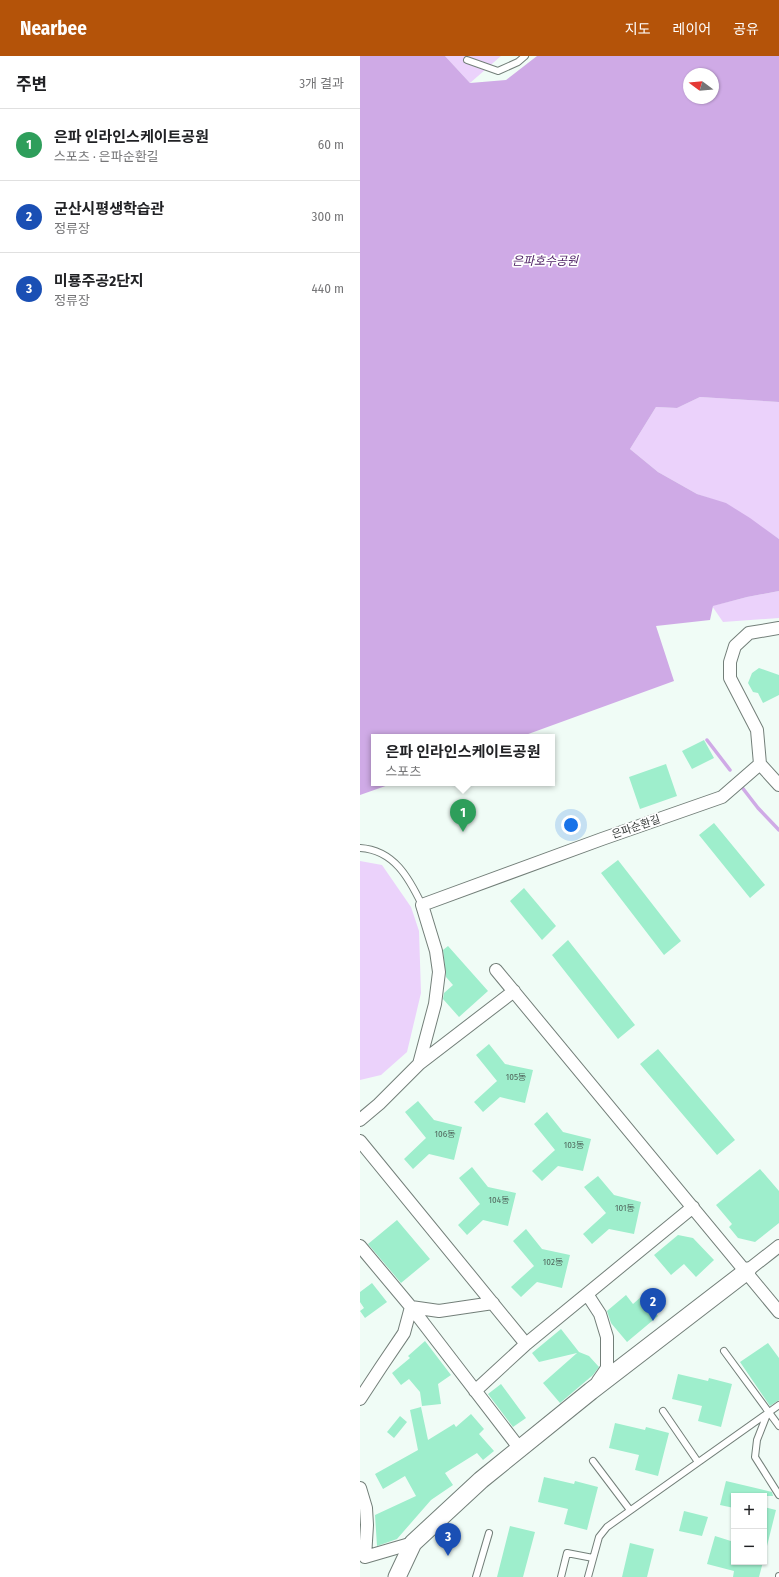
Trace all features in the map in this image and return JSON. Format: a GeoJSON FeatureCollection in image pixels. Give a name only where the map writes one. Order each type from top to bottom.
{"type":"FeatureCollection","features":[{"type":"Feature","properties":{"kind":"street"},"geometry":{"type":"LineString","coordinates":[[779,628],[749,633],[735,646],[730,662],[730,678],[757,730],[760,764],[779,785]]}},
{"type":"Feature","properties":{"kind":"street","name":"은파순환길"},"geometry":{"type":"LineString","coordinates":[[422,905],[722,797],[760,764]]}},
{"type":"Feature","properties":{"kind":"street"},"geometry":{"type":"LineString","coordinates":[[418,1064],[435,1004],[439,972],[436,951],[422,905]]}},
{"type":"Feature","properties":{"kind":"street"},"geometry":{"type":"LineString","coordinates":[[496,970],[747,1271],[779,1312]]}},
{"type":"Feature","properties":{"kind":"street"},"geometry":{"type":"LineString","coordinates":[[360,1120],[379,1104],[418,1064],[514,991]]}},
{"type":"Feature","properties":{"kind":"street"},"geometry":{"type":"LineString","coordinates":[[360,1141],[526,1344]]}},
{"type":"Feature","properties":{"kind":"street"},"geometry":{"type":"LineString","coordinates":[[475,1390],[526,1344],[693,1207]]}},
{"type":"Feature","properties":{"kind":"street"},"geometry":{"type":"LineString","coordinates":[[360,1246],[411,1307],[520,1449]]}},
{"type":"Feature","properties":{"kind":"street"},"geometry":{"type":"LineString","coordinates":[[397,1577],[413,1543],[481,1480],[591,1391],[779,1246]]}},
{"type":"Feature","properties":{"kind":"street"},"geometry":{"type":"LineString","coordinates":[[587,1294],[600,1314],[607,1337],[607,1368],[591,1391]]}},
{"type":"Feature","properties":{"kind":"street"},"geometry":{"type":"LineString","coordinates":[[411,1307],[439,1311],[493,1302]]}},
{"type":"Feature","properties":{"kind":"street"},"geometry":{"type":"LineString","coordinates":[[360,1399],[404,1333],[411,1307]]}},
{"type":"Feature","properties":{"kind":"street"},"geometry":{"type":"LineString","coordinates":[[360,1488],[366,1508],[367,1525],[362,1558],[413,1543]]}},
{"type":"Feature","properties":{"kind":"lane"},"geometry":{"type":"LineString","coordinates":[[467,60],[498,71],[518,62],[525,56]]}},
{"type":"Feature","properties":{"kind":"lane"},"geometry":{"type":"LineString","coordinates":[[360,848],[382,854],[401,868],[422,905]]}},
{"type":"Feature","properties":{"kind":"lane"},"geometry":{"type":"LineString","coordinates":[[724,1351],[779,1426]]}},
{"type":"Feature","properties":{"kind":"lane"},"geometry":{"type":"LineString","coordinates":[[588,1577],[599,1537],[607,1527],[779,1405]]}},
{"type":"Feature","properties":{"kind":"lane"},"geometry":{"type":"LineString","coordinates":[[663,1411],[698,1462]]}},
{"type":"Feature","properties":{"kind":"lane"},"geometry":{"type":"LineString","coordinates":[[768,1412],[757,1440],[755,1457],[779,1495]]}},
{"type":"Feature","properties":{"kind":"lane"},"geometry":{"type":"LineString","coordinates":[[593,1461],[630,1510]]}},
{"type":"Feature","properties":{"kind":"lane"},"geometry":{"type":"LineString","coordinates":[[476,1577],[489,1533]]}},
{"type":"Feature","properties":{"kind":"lane"},"geometry":{"type":"LineString","coordinates":[[561,1577],[567,1553],[593,1558]]}},
{"type":"Feature","properties":{"kind":"shaded area"},"geometry":{"type":"Polygon","coordinates":[[[445,56],[501,56],[470,83],[445,56]]]}},
{"type":"Feature","properties":{"kind":"shaded area"},"geometry":{"type":"Polygon","coordinates":[[[700,397],[779,402],[779,539],[726,504],[697,494],[658,472],[630,449],[656,407],[677,408],[700,397]]]}},
{"type":"Feature","properties":{"kind":"shaded area"},"geometry":{"type":"Polygon","coordinates":[[[779,591],[779,618],[723,622],[712,606],[747,597],[779,591]]]}},
{"type":"Feature","properties":{"kind":"shaded area"},"geometry":{"type":"Polygon","coordinates":[[[360,861],[382,865],[411,907],[419,931],[421,993],[407,1052],[381,1075],[360,1080],[360,861]]]}},
{"type":"Feature","properties":{"kind":"water","name":"은파호수공원"},"geometry":{"type":"Polygon","coordinates":[[[360,56],[445,56],[470,83],[506,80],[537,56],[779,56],[779,402],[700,397],[677,408],[656,407],[630,449],[658,472],[697,494],[726,503],[779,539],[779,591],[747,597],[713,606],[710,620],[656,626],[674,681],[528,734],[371,734],[371,786],[386,786],[360,795],[360,56]]]}},
{"type":"Feature","properties":{"kind":"building"},"geometry":{"type":"Polygon","coordinates":[[[759,668],[779,675],[779,695],[763,703],[758,693],[753,692],[748,683],[752,673],[759,668]]]}},
{"type":"Feature","properties":{"kind":"building"},"geometry":{"type":"Polygon","coordinates":[[[704,740],[714,758],[692,769],[682,751],[704,740]]]}},
{"type":"Feature","properties":{"kind":"building"},"geometry":{"type":"Polygon","coordinates":[[[666,764],[677,796],[640,809],[629,777],[666,764]]]}},
{"type":"Feature","properties":{"kind":"building"},"geometry":{"type":"Polygon","coordinates":[[[714,823],[765,885],[750,898],[699,835],[714,823]]]}},
{"type":"Feature","properties":{"kind":"building"},"geometry":{"type":"Polygon","coordinates":[[[618,860],[681,941],[664,955],[601,873],[618,860]]]}},
{"type":"Feature","properties":{"kind":"building"},"geometry":{"type":"Polygon","coordinates":[[[524,888],[556,926],[542,940],[510,901],[524,888]]]}},
{"type":"Feature","properties":{"kind":"building"},"geometry":{"type":"Polygon","coordinates":[[[568,940],[635,1025],[618,1039],[552,955],[568,940]]]}},
{"type":"Feature","properties":{"kind":"building"},"geometry":{"type":"Polygon","coordinates":[[[448,946],[488,991],[459,1017],[443,999],[444,993],[453,985],[446,977],[443,950],[448,946]]]}},
{"type":"Feature","properties":{"kind":"building"},"geometry":{"type":"Polygon","coordinates":[[[489,1044],[505,1064],[533,1070],[525,1103],[500,1097],[483,1112],[474,1102],[497,1081],[476,1055],[489,1044]]]}},
{"type":"Feature","properties":{"kind":"building"},"geometry":{"type":"Polygon","coordinates":[[[658,1049],[735,1140],[717,1155],[640,1064],[658,1049]]]}},
{"type":"Feature","properties":{"kind":"building"},"geometry":{"type":"Polygon","coordinates":[[[418,1101],[434,1120],[462,1127],[454,1160],[429,1154],[413,1169],[404,1159],[426,1138],[405,1112],[418,1101]]]}},
{"type":"Feature","properties":{"kind":"building"},"geometry":{"type":"Polygon","coordinates":[[[547,1112],[563,1132],[591,1139],[583,1171],[558,1166],[542,1181],[532,1171],[555,1150],[534,1124],[547,1112]]]}},
{"type":"Feature","properties":{"kind":"building"},"geometry":{"type":"Polygon","coordinates":[[[472,1167],[488,1187],[516,1193],[508,1226],[483,1220],[467,1235],[458,1225],[480,1204],[459,1178],[472,1167]]]}},
{"type":"Feature","properties":{"kind":"building"},"geometry":{"type":"Polygon","coordinates":[[[760,1169],[779,1191],[779,1223],[755,1242],[738,1238],[729,1227],[732,1224],[716,1205],[760,1169]]]}},
{"type":"Feature","properties":{"kind":"building"},"geometry":{"type":"Polygon","coordinates":[[[598,1176],[614,1195],[641,1202],[634,1234],[609,1229],[592,1244],[583,1234],[606,1213],[584,1187],[598,1176]]]}},
{"type":"Feature","properties":{"kind":"building"},"geometry":{"type":"Polygon","coordinates":[[[397,1220],[430,1259],[401,1283],[368,1244],[397,1220]]]}},
{"type":"Feature","properties":{"kind":"building"},"geometry":{"type":"Polygon","coordinates":[[[526,1229],[542,1249],[570,1255],[562,1288],[537,1282],[521,1297],[511,1287],[534,1266],[513,1241],[526,1229]]]}},
{"type":"Feature","properties":{"kind":"building"},"geometry":{"type":"Polygon","coordinates":[[[678,1235],[693,1238],[714,1260],[696,1277],[684,1264],[671,1275],[654,1255],[678,1235]]]}},
{"type":"Feature","properties":{"kind":"building"},"geometry":{"type":"Polygon","coordinates":[[[372,1283],[387,1302],[365,1318],[360,1311],[364,1308],[360,1302],[360,1292],[372,1283]]]}},
{"type":"Feature","properties":{"kind":"building"},"geometry":{"type":"Polygon","coordinates":[[[626,1295],[633,1304],[642,1296],[658,1316],[627,1342],[611,1323],[607,1311],[626,1295]]]}},
{"type":"Feature","properties":{"kind":"building"},"geometry":{"type":"Polygon","coordinates":[[[561,1329],[579,1352],[589,1356],[599,1367],[593,1375],[560,1403],[543,1383],[577,1353],[539,1362],[532,1353],[561,1329]]]}},
{"type":"Feature","properties":{"kind":"building"},"geometry":{"type":"Polygon","coordinates":[[[425,1341],[451,1375],[438,1384],[441,1404],[422,1406],[420,1392],[409,1379],[401,1385],[392,1373],[410,1358],[408,1356],[425,1341]]]}},
{"type":"Feature","properties":{"kind":"building"},"geometry":{"type":"Polygon","coordinates":[[[768,1343],[779,1358],[779,1400],[770,1406],[740,1362],[768,1343]]]}},
{"type":"Feature","properties":{"kind":"building"},"geometry":{"type":"Polygon","coordinates":[[[678,1374],[708,1381],[709,1378],[732,1384],[721,1427],[698,1421],[702,1406],[672,1399],[678,1374]]]}},
{"type":"Feature","properties":{"kind":"building"},"geometry":{"type":"Polygon","coordinates":[[[501,1384],[526,1418],[513,1427],[488,1394],[501,1384]]]}},
{"type":"Feature","properties":{"kind":"building"},"geometry":{"type":"Polygon","coordinates":[[[421,1407],[428,1440],[454,1424],[456,1427],[471,1414],[484,1429],[479,1434],[494,1451],[483,1460],[477,1453],[445,1473],[453,1485],[431,1500],[397,1539],[377,1546],[375,1515],[416,1496],[405,1476],[383,1489],[375,1474],[418,1450],[410,1410],[421,1407]]]}},
{"type":"Feature","properties":{"kind":"building"},"geometry":{"type":"Polygon","coordinates":[[[400,1416],[407,1422],[394,1438],[387,1432],[400,1416]]]}},
{"type":"Feature","properties":{"kind":"building"},"geometry":{"type":"Polygon","coordinates":[[[615,1423],[645,1430],[646,1427],[669,1433],[658,1476],[635,1470],[639,1455],[609,1448],[615,1423]]]}},
{"type":"Feature","properties":{"kind":"building"},"geometry":{"type":"Polygon","coordinates":[[[544,1477],[574,1484],[575,1481],[598,1487],[587,1530],[564,1524],[568,1509],[538,1502],[544,1477]]]}},
{"type":"Feature","properties":{"kind":"building"},"geometry":{"type":"Polygon","coordinates":[[[726,1481],[772,1492],[773,1496],[767,1496],[767,1493],[731,1493],[731,1507],[720,1505],[726,1481]]]}},
{"type":"Feature","properties":{"kind":"building"},"geometry":{"type":"Polygon","coordinates":[[[767,1508],[776,1510],[767,1546],[767,1508]]]}},
{"type":"Feature","properties":{"kind":"building"},"geometry":{"type":"Polygon","coordinates":[[[684,1511],[708,1517],[702,1536],[679,1531],[684,1511]]]}},
{"type":"Feature","properties":{"kind":"building"},"geometry":{"type":"Polygon","coordinates":[[[510,1526],[535,1532],[523,1577],[497,1577],[510,1526]]]}},
{"type":"Feature","properties":{"kind":"building"},"geometry":{"type":"Polygon","coordinates":[[[715,1536],[731,1541],[731,1565],[762,1565],[759,1577],[733,1577],[734,1571],[707,1564],[715,1536]]]}},
{"type":"Feature","properties":{"kind":"building"},"geometry":{"type":"Polygon","coordinates":[[[630,1543],[654,1549],[647,1577],[622,1577],[630,1543]]]}},
{"type":"Feature","properties":{"kind":"waterway"},"geometry":{"type":"LineString","coordinates":[[707,740],[730,770]]}},
{"type":"Feature","properties":{"kind":"waterway"},"geometry":{"type":"LineString","coordinates":[[741,786],[758,808],[779,830]]}},
{"type":"Feature","properties":{"kind":"place","name":"은파 인라인스케이트공원"},"geometry":{"type":"Point","coordinates":[463,832]}},
{"type":"Feature","properties":{"kind":"place","name":"군산시평생학습관"},"geometry":{"type":"Point","coordinates":[653,1321]}},
{"type":"Feature","properties":{"kind":"place","name":"미룡주공2단지"},"geometry":{"type":"Point","coordinates":[448,1556]}}]}
